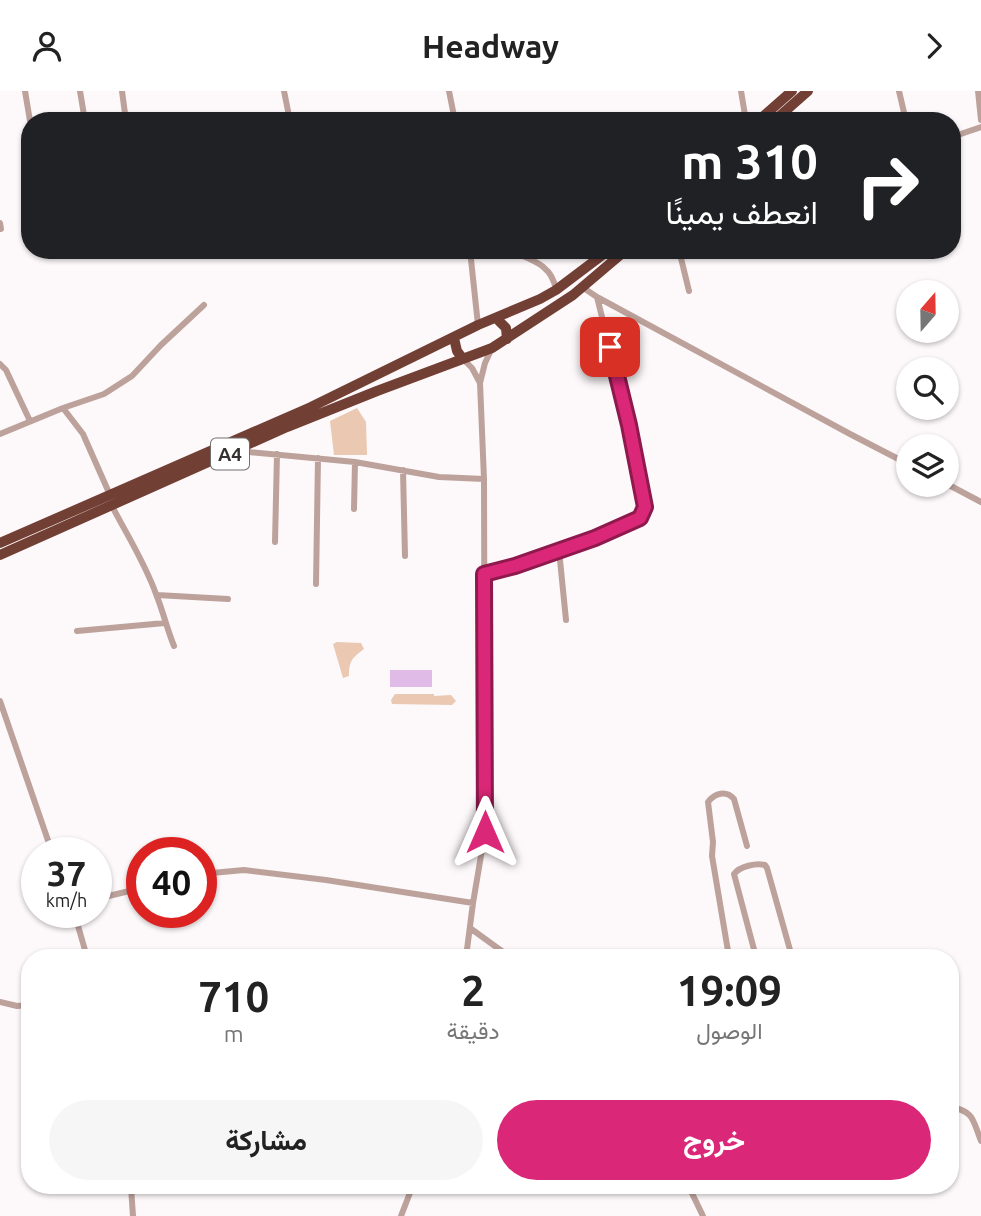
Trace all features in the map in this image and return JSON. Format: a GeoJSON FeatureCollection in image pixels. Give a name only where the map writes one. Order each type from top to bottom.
{"type":"FeatureCollection","features":[{"type":"Feature","properties":{"kind":"highway"},"geometry":{"type":"LineString","coordinates":[[768,112],[792,91]]}},
{"type":"Feature","properties":{"kind":"highway"},"geometry":{"type":"LineString","coordinates":[[785,112],[808,91]]}},
{"type":"Feature","properties":{"kind":"highway","name":"A4"},"geometry":{"type":"LineString","coordinates":[[0,543],[311,407],[556,290],[597,259]]}},
{"type":"Feature","properties":{"kind":"highway","name":"A4"},"geometry":{"type":"LineString","coordinates":[[0,555],[310,418],[492,348],[582,287],[615,259]]}},
{"type":"Feature","properties":{"kind":"highway"},"geometry":{"type":"LineString","coordinates":[[496,318],[506,328],[506,339]]}},
{"type":"Feature","properties":{"kind":"highway"},"geometry":{"type":"LineString","coordinates":[[454,338],[457,351],[463,359]]}},
{"type":"Feature","properties":{"kind":"street"},"geometry":{"type":"LineString","coordinates":[[25,91],[28,112]]}},
{"type":"Feature","properties":{"kind":"street"},"geometry":{"type":"LineString","coordinates":[[80,91],[84,112]]}},
{"type":"Feature","properties":{"kind":"street"},"geometry":{"type":"LineString","coordinates":[[122,91],[125,112]]}},
{"type":"Feature","properties":{"kind":"street"},"geometry":{"type":"LineString","coordinates":[[284,91],[288,112]]}},
{"type":"Feature","properties":{"kind":"street"},"geometry":{"type":"LineString","coordinates":[[449,91],[453,112]]}},
{"type":"Feature","properties":{"kind":"street"},"geometry":{"type":"LineString","coordinates":[[741,91],[744,112]]}},
{"type":"Feature","properties":{"kind":"street"},"geometry":{"type":"LineString","coordinates":[[900,91],[904,112]]}},
{"type":"Feature","properties":{"kind":"street"},"geometry":{"type":"LineString","coordinates":[[978,91],[981,120]]}},
{"type":"Feature","properties":{"kind":"street"},"geometry":{"type":"LineString","coordinates":[[961,134],[981,127]]}},
{"type":"Feature","properties":{"kind":"street"},"geometry":{"type":"LineString","coordinates":[[471,259],[478,325]]}},
{"type":"Feature","properties":{"kind":"street"},"geometry":{"type":"LineString","coordinates":[[527,259],[548,269],[555,280],[556,290]]}},
{"type":"Feature","properties":{"kind":"street"},"geometry":{"type":"LineString","coordinates":[[681,259],[688,292]]}},
{"type":"Feature","properties":{"kind":"street"},"geometry":{"type":"LineString","coordinates":[[582,287],[896,458]]}},
{"type":"Feature","properties":{"kind":"street"},"geometry":{"type":"LineString","coordinates":[[484,574],[595,538],[640,518],[645,507],[629,425],[597,297]]}},
{"type":"Feature","properties":{"kind":"street"},"geometry":{"type":"LineString","coordinates":[[0,434],[104,394],[132,376],[204,305]]}},
{"type":"Feature","properties":{"kind":"street"},"geometry":{"type":"LineString","coordinates":[[467,949],[472,903],[485,832],[484,479],[480,383],[492,348]]}},
{"type":"Feature","properties":{"kind":"street"},"geometry":{"type":"LineString","coordinates":[[463,359],[472,368],[480,383]]}},
{"type":"Feature","properties":{"kind":"street"},"geometry":{"type":"LineString","coordinates":[[0,364],[6,370],[30,421]]}},
{"type":"Feature","properties":{"kind":"street"},"geometry":{"type":"LineString","coordinates":[[63,408],[83,434],[110,495]]}},
{"type":"Feature","properties":{"kind":"street"},"geometry":{"type":"LineString","coordinates":[[237,451],[318,458],[439,477],[484,479]]}},
{"type":"Feature","properties":{"kind":"street"},"geometry":{"type":"LineString","coordinates":[[275,542],[277,454]]}},
{"type":"Feature","properties":{"kind":"street"},"geometry":{"type":"LineString","coordinates":[[316,584],[318,458]]}},
{"type":"Feature","properties":{"kind":"street"},"geometry":{"type":"LineString","coordinates":[[354,509],[355,463]]}},
{"type":"Feature","properties":{"kind":"street"},"geometry":{"type":"LineString","coordinates":[[403,470],[405,556]]}},
{"type":"Feature","properties":{"kind":"street"},"geometry":{"type":"LineString","coordinates":[[959,490],[981,502]]}},
{"type":"Feature","properties":{"kind":"street"},"geometry":{"type":"LineString","coordinates":[[112,506],[157,595],[174,646]]}},
{"type":"Feature","properties":{"kind":"street"},"geometry":{"type":"LineString","coordinates":[[559,550],[566,619]]}},
{"type":"Feature","properties":{"kind":"street"},"geometry":{"type":"LineString","coordinates":[[157,595],[228,599]]}},
{"type":"Feature","properties":{"kind":"street"},"geometry":{"type":"LineString","coordinates":[[77,631],[165,623]]}},
{"type":"Feature","properties":{"kind":"street"},"geometry":{"type":"LineString","coordinates":[[0,701],[47,837]]}},
{"type":"Feature","properties":{"kind":"street"},"geometry":{"type":"LineString","coordinates":[[728,949],[712,856],[713,842],[708,809],[708,802],[715,795],[725,793],[734,799],[747,846]]}},
{"type":"Feature","properties":{"kind":"street"},"geometry":{"type":"LineString","coordinates":[[754,949],[734,874],[737,869],[763,864],[767,868],[790,949]]}},
{"type":"Feature","properties":{"kind":"street"},"geometry":{"type":"LineString","coordinates":[[217,873],[244,870],[472,903]]}},
{"type":"Feature","properties":{"kind":"street"},"geometry":{"type":"LineString","coordinates":[[79,928],[85,949]]}},
{"type":"Feature","properties":{"kind":"street"},"geometry":{"type":"LineString","coordinates":[[470,928],[499,949]]}},
{"type":"Feature","properties":{"kind":"street"},"geometry":{"type":"LineString","coordinates":[[0,1002],[21,1006]]}},
{"type":"Feature","properties":{"kind":"street"},"geometry":{"type":"LineString","coordinates":[[959,1109],[971,1115],[981,1141]]}},
{"type":"Feature","properties":{"kind":"street"},"geometry":{"type":"LineString","coordinates":[[132,1194],[133,1216]]}},
{"type":"Feature","properties":{"kind":"street"},"geometry":{"type":"LineString","coordinates":[[401,1216],[410,1194]]}},
{"type":"Feature","properties":{"kind":"street"},"geometry":{"type":"LineString","coordinates":[[692,1194],[703,1216]]}},
{"type":"Feature","properties":{"kind":"shaded area"},"geometry":{"type":"Polygon","coordinates":[[[357,408],[366,422],[367,455],[334,455],[330,421],[357,408]]]}},
{"type":"Feature","properties":{"kind":"shaded area"},"geometry":{"type":"Polygon","coordinates":[[[361,643],[364,649],[352,660],[349,676],[343,678],[333,644],[361,643]]]}},
{"type":"Feature","properties":{"kind":"shaded area"},"geometry":{"type":"Polygon","coordinates":[[[390,670],[432,670],[432,687],[390,687],[390,670]]]}},
{"type":"Feature","properties":{"kind":"shaded area"},"geometry":{"type":"Polygon","coordinates":[[[395,694],[451,695],[456,701],[452,705],[392,704],[391,700],[395,694]]]}},
{"type":"Feature","properties":{"kind":"route"},"geometry":{"type":"LineString","coordinates":[[485,832],[484,574],[515,566],[612,531],[640,518],[645,507],[610,347]]}}]}
